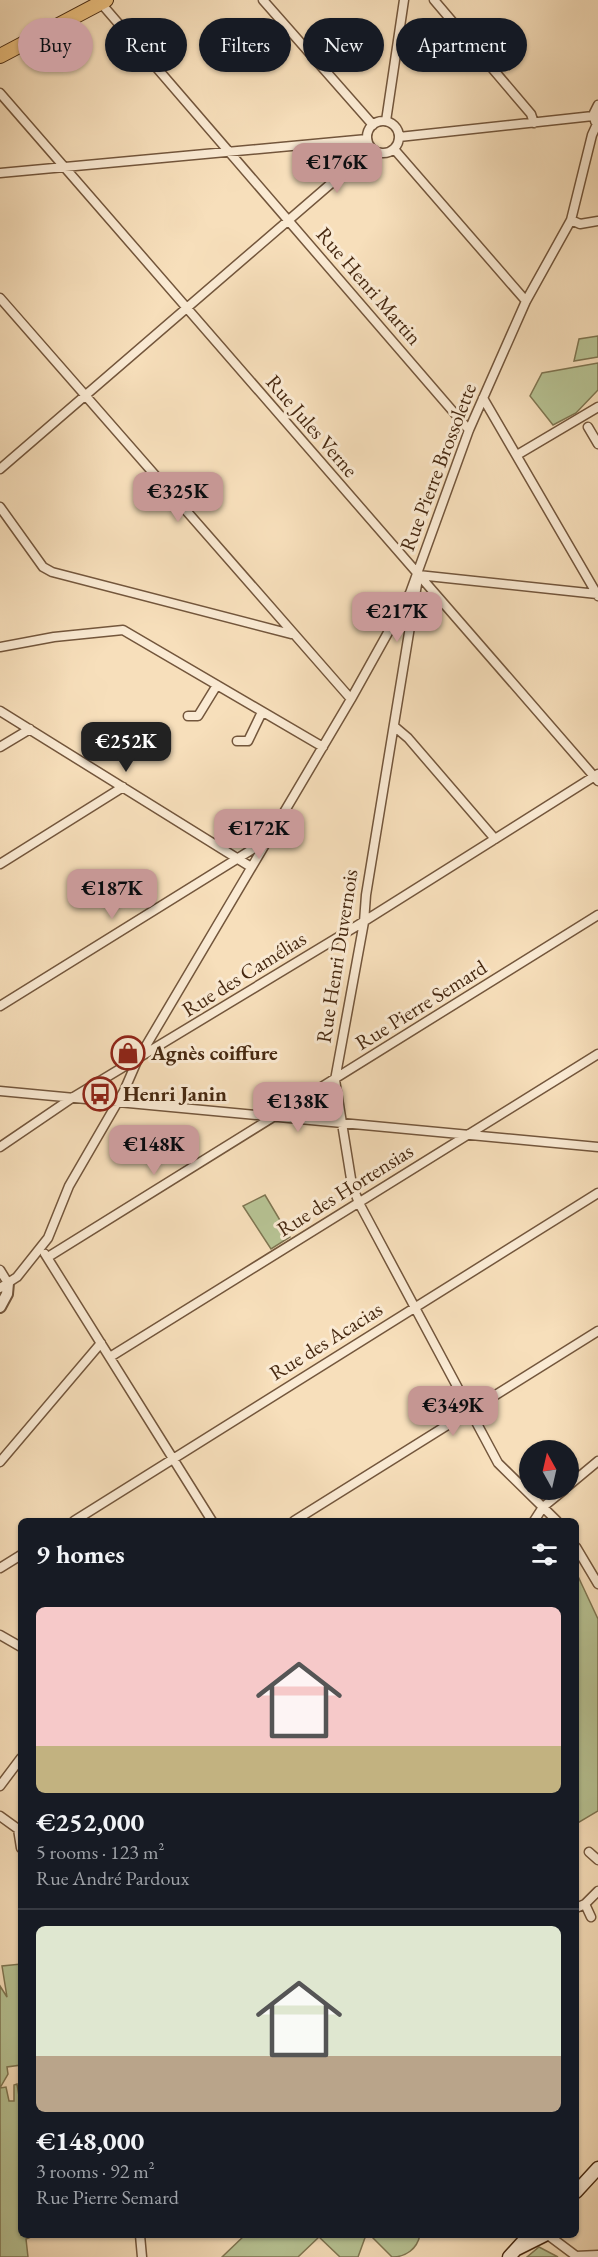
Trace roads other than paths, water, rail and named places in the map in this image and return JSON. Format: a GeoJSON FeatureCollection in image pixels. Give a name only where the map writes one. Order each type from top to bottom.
{"type":"FeatureCollection","features":[{"type":"Feature","properties":{"kind":"main road"},"geometry":{"type":"LineString","coordinates":[[0,56],[101,1]]}},
{"type":"Feature","properties":{"kind":"main road"},"geometry":{"type":"LineString","coordinates":[[579,2189],[598,2168]]}},
{"type":"Feature","properties":{"kind":"main road"},"geometry":{"type":"LineString","coordinates":[[513,2253],[526,2238]]}},
{"type":"Feature","properties":{"kind":"main road"},"geometry":{"type":"LineString","coordinates":[[513,2253],[542,2238]]}},
{"type":"Feature","properties":{"kind":"street"},"geometry":{"type":"LineString","coordinates":[[263,0],[372,125]]}},
{"type":"Feature","properties":{"kind":"street"},"geometry":{"type":"LineString","coordinates":[[386,122],[404,0]]}},
{"type":"Feature","properties":{"kind":"street"},"geometry":{"type":"LineString","coordinates":[[434,0],[531,114],[534,123]]}},
{"type":"Feature","properties":{"kind":"street","name":"Rue Henri Martin"},"geometry":{"type":"LineString","coordinates":[[101,1],[469,430]]}},
{"type":"Feature","properties":{"kind":"street","name":"Rue Jules Verne"},"geometry":{"type":"LineString","coordinates":[[0,93],[418,575],[597,777]]}},
{"type":"Feature","properties":{"kind":"street","name":"Rue Pierre Brossolette"},"geometry":{"type":"LineString","coordinates":[[0,1307],[7,1294],[4,1286],[17,1277],[48,1238],[69,1186],[137,1061],[351,699],[418,575],[469,430],[526,301],[571,220],[596,122],[598,105]]}},
{"type":"Feature","properties":{"kind":"street"},"geometry":{"type":"LineString","coordinates":[[372,125],[386,122],[395,127],[399,137],[394,149]]}},
{"type":"Feature","properties":{"kind":"street"},"geometry":{"type":"LineString","coordinates":[[399,137],[534,123],[596,122]]}},
{"type":"Feature","properties":{"kind":"street"},"geometry":{"type":"LineString","coordinates":[[372,125],[367,140],[371,148],[380,153],[394,149]]}},
{"type":"Feature","properties":{"kind":"street"},"geometry":{"type":"LineString","coordinates":[[0,173],[367,140]]}},
{"type":"Feature","properties":{"kind":"street"},"geometry":{"type":"LineString","coordinates":[[0,469],[371,148]]}},
{"type":"Feature","properties":{"kind":"street"},"geometry":{"type":"LineString","coordinates":[[394,149],[526,301]]}},
{"type":"Feature","properties":{"kind":"street"},"geometry":{"type":"LineString","coordinates":[[571,220],[580,224],[598,221]]}},
{"type":"Feature","properties":{"kind":"street"},"geometry":{"type":"LineString","coordinates":[[0,298],[351,699]]}},
{"type":"Feature","properties":{"kind":"street"},"geometry":{"type":"LineString","coordinates":[[483,398],[597,595]]}},
{"type":"Feature","properties":{"kind":"street"},"geometry":{"type":"LineString","coordinates":[[517,455],[598,407]]}},
{"type":"Feature","properties":{"kind":"street"},"geometry":{"type":"LineString","coordinates":[[588,427],[598,444]]}},
{"type":"Feature","properties":{"kind":"street"},"geometry":{"type":"LineString","coordinates":[[0,507],[43,567],[52,572],[292,634]]}},
{"type":"Feature","properties":{"kind":"street"},"geometry":{"type":"LineString","coordinates":[[418,575],[597,595]]}},
{"type":"Feature","properties":{"kind":"street","name":"Rue Henri Duvernois"},"geometry":{"type":"LineString","coordinates":[[418,575],[366,895],[364,922],[334,1080],[340,1123],[352,1185],[359,1203],[498,1463],[554,1518]]}},
{"type":"Feature","properties":{"kind":"street"},"geometry":{"type":"LineString","coordinates":[[393,624],[402,622],[410,630]]}},
{"type":"Feature","properties":{"kind":"street"},"geometry":{"type":"LineString","coordinates":[[0,647],[54,637],[123,630],[323,747]]}},
{"type":"Feature","properties":{"kind":"street"},"geometry":{"type":"LineString","coordinates":[[188,716],[198,716],[217,686]]}},
{"type":"Feature","properties":{"kind":"street"},"geometry":{"type":"LineString","coordinates":[[0,711],[251,867]]}},
{"type":"Feature","properties":{"kind":"street"},"geometry":{"type":"LineString","coordinates":[[237,741],[248,741],[262,712]]}},
{"type":"Feature","properties":{"kind":"street"},"geometry":{"type":"LineString","coordinates":[[394,727],[408,738],[495,839]]}},
{"type":"Feature","properties":{"kind":"street"},"geometry":{"type":"LineString","coordinates":[[0,747],[30,729]]}},
{"type":"Feature","properties":{"kind":"street","name":"Rue des Camélias"},"geometry":{"type":"LineString","coordinates":[[0,1146],[72,1098],[183,1033],[597,777]]}},
{"type":"Feature","properties":{"kind":"street"},"geometry":{"type":"LineString","coordinates":[[0,864],[123,787]]}},
{"type":"Feature","properties":{"kind":"street"},"geometry":{"type":"LineString","coordinates":[[0,1006],[267,840]]}},
{"type":"Feature","properties":{"kind":"street","name":"Rue Pierre Semard"},"geometry":{"type":"LineString","coordinates":[[48,1257],[598,915]]}},
{"type":"Feature","properties":{"kind":"street"},"geometry":{"type":"LineString","coordinates":[[152,1037],[161,1043],[183,1033]]}},
{"type":"Feature","properties":{"kind":"street","name":"Rue des Hortensias"},"geometry":{"type":"LineString","coordinates":[[110,1357],[598,1054]]}},
{"type":"Feature","properties":{"kind":"street"},"geometry":{"type":"LineString","coordinates":[[0,1091],[598,1147]]}},
{"type":"Feature","properties":{"kind":"street","name":"Rue des Acacias"},"geometry":{"type":"LineString","coordinates":[[79,1518],[414,1306],[598,1193]]}},
{"type":"Feature","properties":{"kind":"street"},"geometry":{"type":"LineString","coordinates":[[40,1250],[48,1257],[210,1518]]}},
{"type":"Feature","properties":{"kind":"street"},"geometry":{"type":"LineString","coordinates":[[0,1270],[4,1286]]}},
{"type":"Feature","properties":{"kind":"street"},"geometry":{"type":"LineString","coordinates":[[299,1518],[598,1331]]}},
{"type":"Feature","properties":{"kind":"street"},"geometry":{"type":"LineString","coordinates":[[0,1462],[101,1343]]}},
{"type":"Feature","properties":{"kind":"street"},"geometry":{"type":"LineString","coordinates":[[579,1477],[598,1461]]}},
{"type":"Feature","properties":{"kind":"street"},"geometry":{"type":"LineString","coordinates":[[536,1518],[543,1507],[552,1500]]}},
{"type":"Feature","properties":{"kind":"street"},"geometry":{"type":"LineString","coordinates":[[579,1552],[598,1584]]}},
{"type":"Feature","properties":{"kind":"street"},"geometry":{"type":"LineString","coordinates":[[0,1568],[18,1557]]}},
{"type":"Feature","properties":{"kind":"street"},"geometry":{"type":"LineString","coordinates":[[0,1635],[18,1645]]}},
{"type":"Feature","properties":{"kind":"street"},"geometry":{"type":"LineString","coordinates":[[0,1786],[18,1762]]}},
{"type":"Feature","properties":{"kind":"street"},"geometry":{"type":"LineString","coordinates":[[0,1816],[18,1829]]}},
{"type":"Feature","properties":{"kind":"street"},"geometry":{"type":"LineString","coordinates":[[589,1852],[598,1860]]}},
{"type":"Feature","properties":{"kind":"street"},"geometry":{"type":"LineString","coordinates":[[579,1907],[598,1892]]}},
{"type":"Feature","properties":{"kind":"street"},"geometry":{"type":"LineString","coordinates":[[585,1904],[591,1917]]}},
{"type":"Feature","properties":{"kind":"street"},"geometry":{"type":"LineString","coordinates":[[140,2238],[142,2257]]}},
{"type":"Feature","properties":{"kind":"street"},"geometry":{"type":"LineString","coordinates":[[561,2240],[576,2256],[598,2255]]}},
{"type":"Feature","properties":{"kind":"place","name":"Agnès coiffure"},"geometry":{"type":"Point","coordinates":[128,1053]}},
{"type":"Feature","properties":{"kind":"place","name":"Henri Janin"},"geometry":{"type":"Point","coordinates":[100,1094]}}]}
